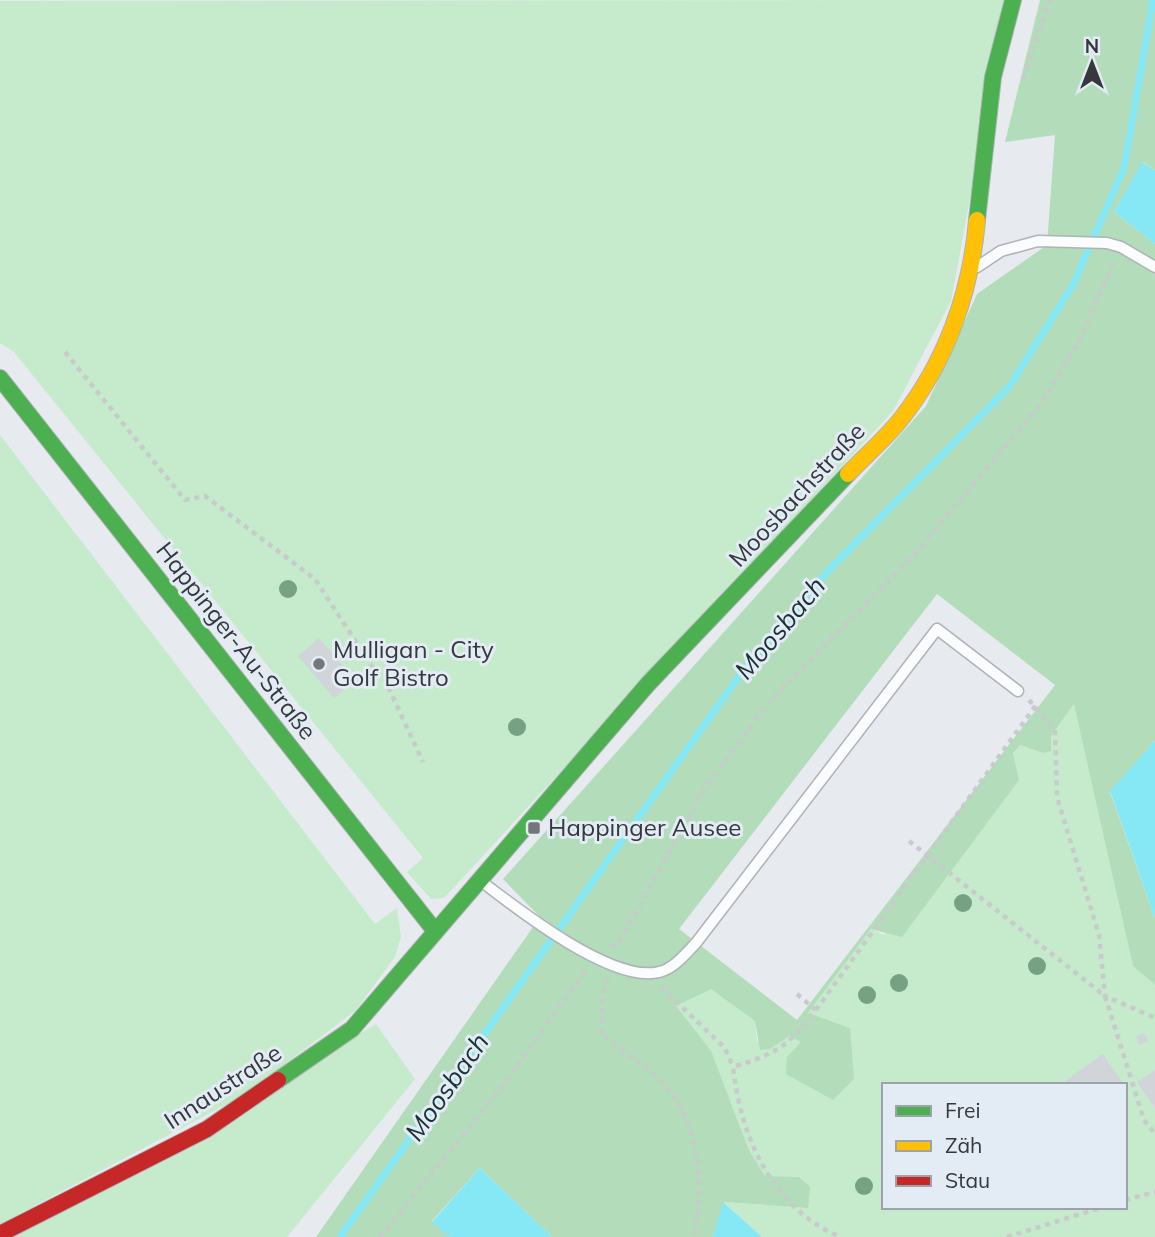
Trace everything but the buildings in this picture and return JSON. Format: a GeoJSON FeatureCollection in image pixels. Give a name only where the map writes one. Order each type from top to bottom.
{"type":"FeatureCollection","features":[{"type":"Feature","properties":{"kind":"street","name":"Moosbachstraße"},"geometry":{"type":"LineString","coordinates":[[435,931],[648,684],[900,420],[928,379],[961,309],[971,270],[990,96],[1013,0]]}},
{"type":"Feature","properties":{"kind":"street","name":"Happinger-Au-Straße"},"geometry":{"type":"LineString","coordinates":[[0,379],[435,931]]}},
{"type":"Feature","properties":{"kind":"street","name":"Innaustraße"},"geometry":{"type":"LineString","coordinates":[[0,1234],[207,1129],[352,1029],[435,931]]}},
{"type":"Feature","properties":{"kind":"lane"},"geometry":{"type":"LineString","coordinates":[[971,270],[1001,251],[1038,241],[1107,243],[1121,247],[1155,267]]}},
{"type":"Feature","properties":{"kind":"lane"},"geometry":{"type":"LineString","coordinates":[[478,879],[542,926],[594,959],[648,974],[662,972],[696,943],[937,629],[1018,691]]}},
{"type":"Feature","properties":{"kind":"path"},"geometry":{"type":"LineString","coordinates":[[380,1237],[521,1062],[594,959],[620,942],[707,785],[771,700],[912,557],[1041,404],[1078,343],[1121,247]]}},
{"type":"Feature","properties":{"kind":"path"},"geometry":{"type":"LineString","coordinates":[[65,352],[185,500],[205,496],[315,579],[371,665],[386,680],[424,762]]}},
{"type":"Feature","properties":{"kind":"path"},"geometry":{"type":"LineString","coordinates":[[1018,691],[1036,705],[1055,730],[1057,797],[1099,935],[1105,996],[1144,1120],[1155,1134]]}},
{"type":"Feature","properties":{"kind":"path"},"geometry":{"type":"LineString","coordinates":[[733,1067],[766,1057],[793,1041],[1036,705]]}},
{"type":"Feature","properties":{"kind":"path"},"geometry":{"type":"LineString","coordinates":[[909,841],[1105,996],[1155,1018]]}},
{"type":"Feature","properties":{"kind":"path"},"geometry":{"type":"LineString","coordinates":[[614,965],[602,997],[601,1032],[615,1047],[652,1073],[683,1109],[693,1139],[699,1183],[699,1212],[693,1237]]}},
{"type":"Feature","properties":{"kind":"path"},"geometry":{"type":"LineString","coordinates":[[648,974],[725,1048],[733,1067],[737,1107],[753,1151],[779,1189],[813,1222],[840,1237]]}},
{"type":"Feature","properties":{"kind":"path"},"geometry":{"type":"LineString","coordinates":[[797,994],[816,1010]]}},
{"type":"Feature","properties":{"kind":"path"},"geometry":{"type":"LineString","coordinates":[[1127,1199],[1155,1192]]}},
{"type":"Feature","properties":{"kind":"path"},"geometry":{"type":"LineString","coordinates":[[1007,1237],[1097,1209]]}},
{"type":"Feature","properties":{"kind":"green space"},"geometry":{"type":"Polygon","coordinates":[[[1007,0],[951,301],[893,411],[444,898],[431,899],[407,872],[423,858],[14,352],[0,343],[0,1],[1007,0]]]}},
{"type":"Feature","properties":{"kind":"green space"},"geometry":{"type":"Polygon","coordinates":[[[1040,0],[1155,0],[1155,170],[1143,162],[1114,212],[1155,244],[1155,741],[1110,792],[1155,918],[1155,985],[1133,966],[1074,704],[1051,736],[1051,751],[1043,753],[1020,745],[1013,754],[1019,780],[902,937],[871,929],[808,1013],[850,1028],[854,1079],[833,1100],[786,1074],[787,1057],[801,1042],[790,1036],[770,1049],[760,1050],[755,1021],[711,989],[676,1006],[711,1051],[749,1150],[765,1176],[799,1177],[810,1187],[808,1208],[724,1202],[713,1237],[552,1237],[480,1168],[432,1221],[449,1237],[316,1237],[540,917],[503,879],[926,406],[977,294],[1047,245],[1055,135],[1005,142],[1040,0]],[[937,594],[679,929],[797,1020],[1055,685],[937,594]]]}},
{"type":"Feature","properties":{"kind":"green space"},"geometry":{"type":"Polygon","coordinates":[[[0,435],[375,924],[397,908],[401,937],[395,957],[355,1011],[244,1095],[0,1224],[0,435]]]}},
{"type":"Feature","properties":{"kind":"green space"},"geometry":{"type":"Polygon","coordinates":[[[1075,703],[1133,966],[1155,985],[1155,1237],[762,1237],[723,1202],[808,1208],[799,1177],[765,1176],[749,1150],[731,1102],[676,1006],[711,988],[755,1021],[757,1041],[770,1049],[790,1036],[802,1042],[815,1092],[807,1014],[871,929],[884,935],[1019,780],[1013,755],[1020,745],[1043,753],[1051,736],[1075,703]]]}},
{"type":"Feature","properties":{"kind":"green space"},"geometry":{"type":"Polygon","coordinates":[[[376,1024],[415,1079],[287,1237],[12,1237],[376,1024]]]}},
{"type":"Feature","properties":{"kind":"water"},"geometry":{"type":"Polygon","coordinates":[[[1142,162],[1155,170],[1155,244],[1114,212],[1142,162]]]}},
{"type":"Feature","properties":{"kind":"water"},"geometry":{"type":"Polygon","coordinates":[[[1155,741],[1155,918],[1110,791],[1155,741]]]}},
{"type":"Feature","properties":{"kind":"water"},"geometry":{"type":"Polygon","coordinates":[[[480,1168],[552,1237],[449,1237],[432,1222],[480,1168]]]}},
{"type":"Feature","properties":{"kind":"water"},"geometry":{"type":"Polygon","coordinates":[[[723,1202],[762,1237],[713,1237],[723,1202]]]}},
{"type":"Feature","properties":{"kind":"waterway","name":"Moosbach"},"geometry":{"type":"LineString","coordinates":[[340,1237],[747,665],[828,571],[1009,387],[1073,285],[1124,168],[1153,0]]}},
{"type":"Feature","properties":{"kind":"traffic: fast"},"geometry":{"type":"LineString","coordinates":[[977,220],[993,77],[1013,0]]}},
{"type":"Feature","properties":{"kind":"traffic: fast"},"geometry":{"type":"LineString","coordinates":[[0,378],[435,931]]}},
{"type":"Feature","properties":{"kind":"traffic: fast"},"geometry":{"type":"LineString","coordinates":[[278,1080],[352,1029],[648,684],[848,474]]}},
{"type":"Feature","properties":{"kind":"traffic: slow"},"geometry":{"type":"LineString","coordinates":[[848,474],[901,419],[931,374],[954,325],[962,300],[977,220]]}},
{"type":"Feature","properties":{"kind":"traffic: jam"},"geometry":{"type":"LineString","coordinates":[[0,1234],[207,1129],[278,1080]]}},
{"type":"Feature","properties":{"kind":"place","name":"Mulligan - City Golf Bistro"},"geometry":{"type":"Point","coordinates":[319,664]}},
{"type":"Feature","properties":{"kind":"place","name":"Happinger Ausee"},"geometry":{"type":"Point","coordinates":[534,828]}}]}
